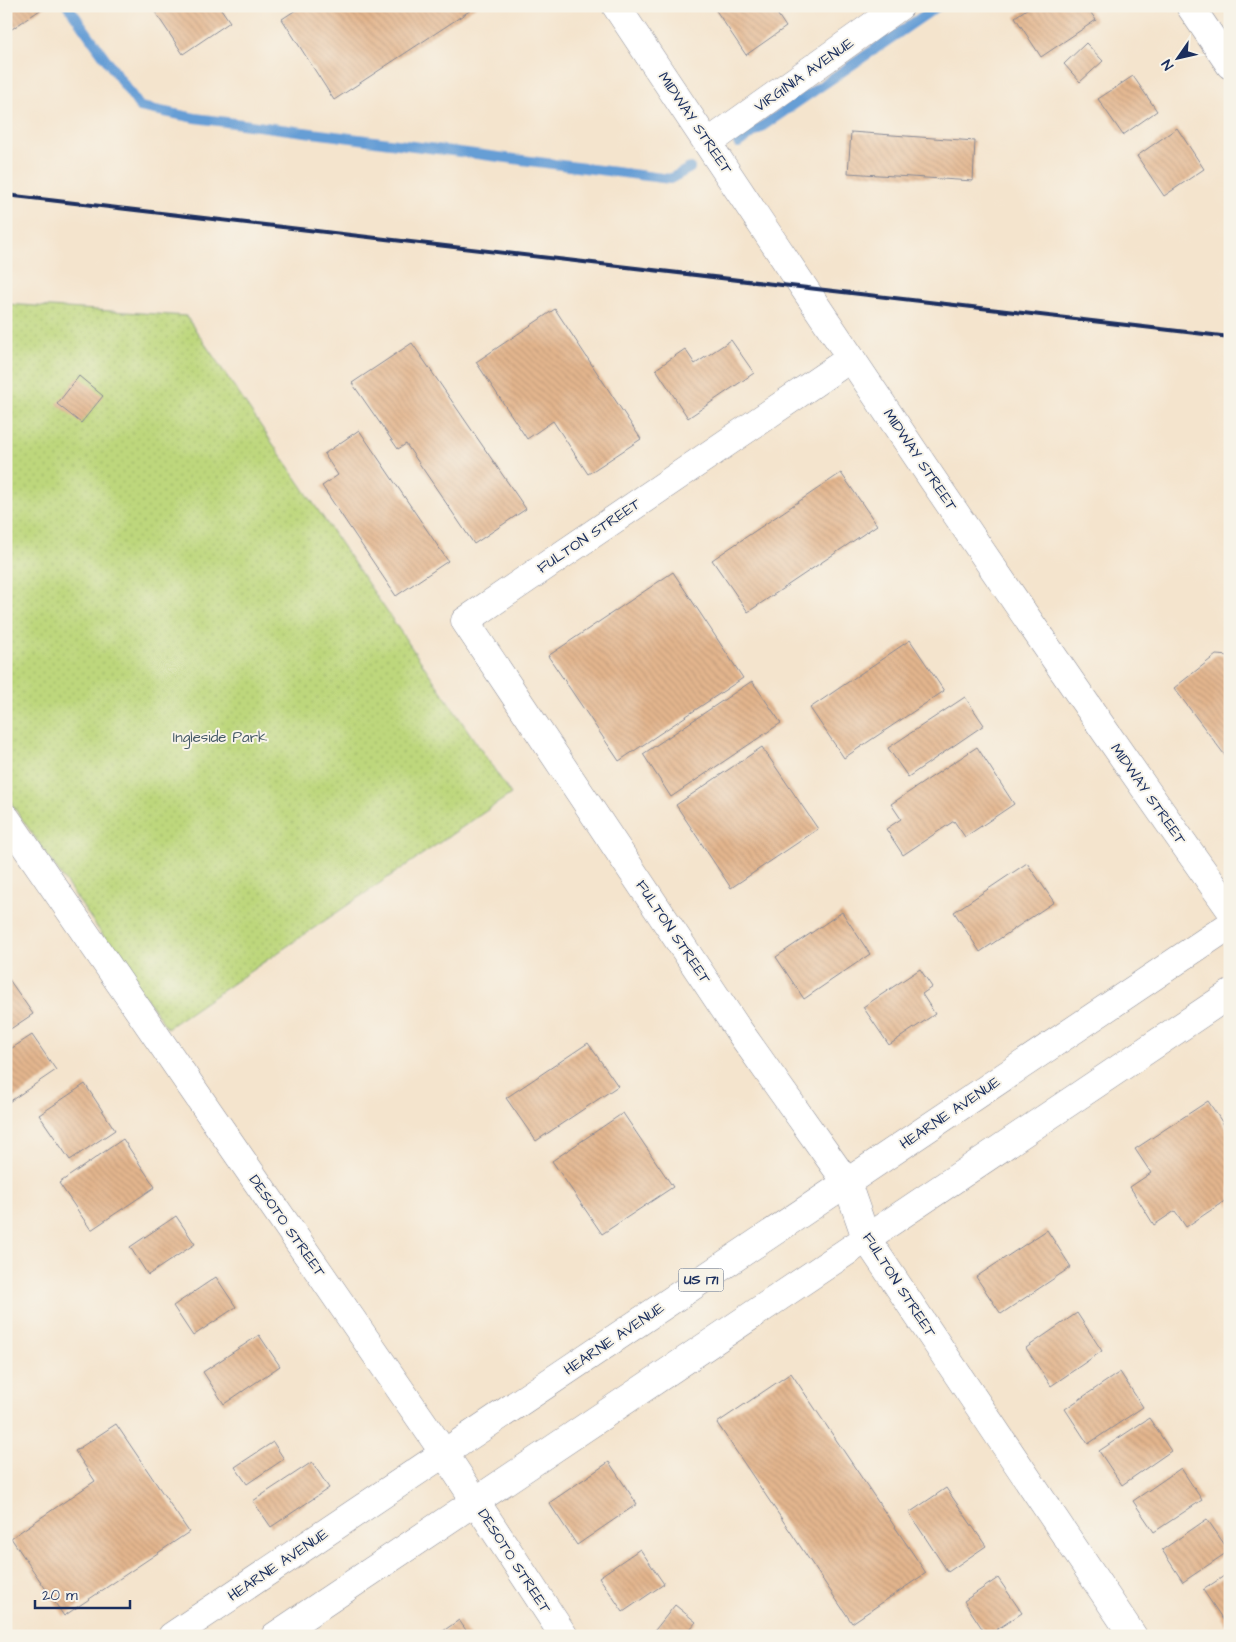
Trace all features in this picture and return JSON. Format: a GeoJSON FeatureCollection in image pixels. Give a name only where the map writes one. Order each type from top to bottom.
{"type":"FeatureCollection","features":[{"type":"Feature","properties":{"kind":"street","name":"MIDWAY STREET"},"geometry":{"type":"LineString","coordinates":[[616,6],[1130,769],[1230,909]]}},
{"type":"Feature","properties":{"kind":"street","name":"VIRGINIA AVENUE"},"geometry":{"type":"LineString","coordinates":[[708,143],[900,6]]}},
{"type":"Feature","properties":{"kind":"street"},"geometry":{"type":"LineString","coordinates":[[1190,6],[1230,65]]}},
{"type":"Feature","properties":{"kind":"street","name":"FULTON STREET"},"geometry":{"type":"LineString","coordinates":[[852,358],[465,621],[737,1028],[846,1183],[866,1238],[1133,1636]]}},
{"type":"Feature","properties":{"kind":"street","name":"DESOTO STREET"},"geometry":{"type":"LineString","coordinates":[[6,818],[444,1453],[564,1636]]}},
{"type":"Feature","properties":{"kind":"street","name":"HEARNE AVENUE"},"geometry":{"type":"LineString","coordinates":[[172,1636],[1230,925]]}},
{"type":"Feature","properties":{"kind":"street"},"geometry":{"type":"LineString","coordinates":[[275,1636],[1230,994]]}},
{"type":"Feature","properties":{"kind":"green space","name":"Ingleside Park"},"geometry":{"type":"Polygon","coordinates":[[[6,304],[186,316],[511,794],[167,1028],[6,796],[6,304]]]}},
{"type":"Feature","properties":{"kind":"building"},"geometry":{"type":"Polygon","coordinates":[[[6,6],[46,6],[6,33],[6,6]]]}},
{"type":"Feature","properties":{"kind":"building"},"geometry":{"type":"Polygon","coordinates":[[[151,6],[219,6],[230,22],[183,54],[151,6]]]}},
{"type":"Feature","properties":{"kind":"building"},"geometry":{"type":"Polygon","coordinates":[[[302,6],[477,6],[334,100],[282,19],[302,6]]]}},
{"type":"Feature","properties":{"kind":"building"},"geometry":{"type":"Polygon","coordinates":[[[713,6],[772,6],[786,27],[746,55],[713,6]]]}},
{"type":"Feature","properties":{"kind":"building"},"geometry":{"type":"Polygon","coordinates":[[[1031,6],[1086,6],[1096,20],[1041,57],[1015,17],[1031,6]]]}},
{"type":"Feature","properties":{"kind":"building"},"geometry":{"type":"Polygon","coordinates":[[[1086,43],[1103,61],[1080,82],[1064,64],[1086,43]]]}},
{"type":"Feature","properties":{"kind":"building"},"geometry":{"type":"Polygon","coordinates":[[[1133,76],[1157,111],[1123,135],[1098,99],[1133,76]]]}},
{"type":"Feature","properties":{"kind":"building"},"geometry":{"type":"Polygon","coordinates":[[[1177,128],[1204,169],[1164,196],[1137,156],[1177,128]]]}},
{"type":"Feature","properties":{"kind":"building"},"geometry":{"type":"Polygon","coordinates":[[[851,132],[975,141],[973,181],[848,173],[851,132]]]}},
{"type":"Feature","properties":{"kind":"building"},"geometry":{"type":"Polygon","coordinates":[[[555,309],[641,439],[588,474],[553,421],[527,439],[476,362],[555,309]]]}},
{"type":"Feature","properties":{"kind":"building"},"geometry":{"type":"Polygon","coordinates":[[[731,340],[754,373],[688,418],[656,369],[685,349],[695,364],[731,340]]]}},
{"type":"Feature","properties":{"kind":"building"},"geometry":{"type":"Polygon","coordinates":[[[412,343],[526,509],[474,544],[406,444],[398,449],[352,383],[412,343]]]}},
{"type":"Feature","properties":{"kind":"building"},"geometry":{"type":"Polygon","coordinates":[[[79,376],[103,396],[81,423],[57,404],[79,376]]]}},
{"type":"Feature","properties":{"kind":"building"},"geometry":{"type":"Polygon","coordinates":[[[359,430],[448,561],[396,596],[322,486],[338,475],[324,454],[359,430]]]}},
{"type":"Feature","properties":{"kind":"building"},"geometry":{"type":"Polygon","coordinates":[[[841,473],[877,525],[748,612],[712,560],[841,473]]]}},
{"type":"Feature","properties":{"kind":"building"},"geometry":{"type":"Polygon","coordinates":[[[673,572],[743,678],[619,761],[548,656],[673,572]]]}},
{"type":"Feature","properties":{"kind":"building"},"geometry":{"type":"Polygon","coordinates":[[[910,640],[944,691],[844,758],[810,708],[910,640]]]}},
{"type":"Feature","properties":{"kind":"building"},"geometry":{"type":"Polygon","coordinates":[[[1216,655],[1230,656],[1230,762],[1174,688],[1216,655]]]}},
{"type":"Feature","properties":{"kind":"building"},"geometry":{"type":"Polygon","coordinates":[[[752,681],[781,723],[671,797],[643,754],[752,681]]]}},
{"type":"Feature","properties":{"kind":"building"},"geometry":{"type":"Polygon","coordinates":[[[965,697],[984,725],[908,777],[888,748],[965,697]]]}},
{"type":"Feature","properties":{"kind":"building"},"geometry":{"type":"Polygon","coordinates":[[[762,747],[818,829],[731,888],[676,805],[762,747]]]}},
{"type":"Feature","properties":{"kind":"building"},"geometry":{"type":"Polygon","coordinates":[[[977,747],[1014,804],[965,837],[954,821],[903,855],[886,829],[901,819],[891,804],[977,747]]]}},
{"type":"Feature","properties":{"kind":"building"},"geometry":{"type":"Polygon","coordinates":[[[1027,863],[1054,902],[980,952],[954,912],[1027,863]]]}},
{"type":"Feature","properties":{"kind":"building"},"geometry":{"type":"Polygon","coordinates":[[[842,912],[870,954],[804,999],[776,957],[842,912]]]}},
{"type":"Feature","properties":{"kind":"building"},"geometry":{"type":"Polygon","coordinates":[[[920,969],[932,987],[922,994],[935,1014],[889,1045],[863,1007],[920,969]]]}},
{"type":"Feature","properties":{"kind":"building"},"geometry":{"type":"Polygon","coordinates":[[[6,975],[33,1014],[6,1032],[6,975]]]}},
{"type":"Feature","properties":{"kind":"building"},"geometry":{"type":"Polygon","coordinates":[[[32,1035],[56,1070],[6,1104],[6,1052],[32,1035]]]}},
{"type":"Feature","properties":{"kind":"building"},"geometry":{"type":"Polygon","coordinates":[[[588,1043],[618,1086],[536,1141],[506,1098],[588,1043]]]}},
{"type":"Feature","properties":{"kind":"building"},"geometry":{"type":"Polygon","coordinates":[[[85,1084],[115,1130],[70,1160],[39,1115],[85,1084]]]}},
{"type":"Feature","properties":{"kind":"building"},"geometry":{"type":"Polygon","coordinates":[[[1208,1101],[1230,1134],[1230,1206],[1226,1200],[1186,1227],[1175,1211],[1154,1225],[1130,1187],[1151,1173],[1135,1149],[1208,1101]]]}},
{"type":"Feature","properties":{"kind":"building"},"geometry":{"type":"Polygon","coordinates":[[[623,1113],[673,1187],[602,1234],[552,1161],[623,1113]]]}},
{"type":"Feature","properties":{"kind":"building"},"geometry":{"type":"Polygon","coordinates":[[[123,1139],[155,1187],[91,1230],[59,1183],[123,1139]]]}},
{"type":"Feature","properties":{"kind":"building"},"geometry":{"type":"Polygon","coordinates":[[[176,1216],[195,1244],[148,1275],[130,1247],[176,1216]]]}},
{"type":"Feature","properties":{"kind":"building"},"geometry":{"type":"Polygon","coordinates":[[[1047,1230],[1071,1267],[1001,1314],[976,1277],[1047,1230]]]}},
{"type":"Feature","properties":{"kind":"building"},"geometry":{"type":"Polygon","coordinates":[[[216,1277],[236,1307],[193,1336],[173,1306],[216,1277]]]}},
{"type":"Feature","properties":{"kind":"building"},"geometry":{"type":"Polygon","coordinates":[[[1077,1313],[1102,1351],[1051,1386],[1026,1348],[1077,1313]]]}},
{"type":"Feature","properties":{"kind":"building"},"geometry":{"type":"Polygon","coordinates":[[[259,1335],[280,1366],[224,1404],[203,1372],[259,1335]]]}},
{"type":"Feature","properties":{"kind":"building"},"geometry":{"type":"Polygon","coordinates":[[[1120,1372],[1143,1407],[1088,1444],[1065,1409],[1120,1372]]]}},
{"type":"Feature","properties":{"kind":"building"},"geometry":{"type":"Polygon","coordinates":[[[791,1373],[926,1573],[852,1623],[717,1423],[791,1373]]]}},
{"type":"Feature","properties":{"kind":"building"},"geometry":{"type":"Polygon","coordinates":[[[1149,1418],[1171,1451],[1122,1485],[1099,1451],[1149,1418]]]}},
{"type":"Feature","properties":{"kind":"building"},"geometry":{"type":"Polygon","coordinates":[[[116,1424],[189,1532],[64,1616],[11,1538],[95,1481],[75,1451],[116,1424]]]}},
{"type":"Feature","properties":{"kind":"building"},"geometry":{"type":"Polygon","coordinates":[[[273,1442],[284,1459],[247,1484],[235,1467],[273,1442]]]}},
{"type":"Feature","properties":{"kind":"building"},"geometry":{"type":"Polygon","coordinates":[[[312,1462],[329,1488],[271,1527],[253,1501],[312,1462]]]}},
{"type":"Feature","properties":{"kind":"building"},"geometry":{"type":"Polygon","coordinates":[[[609,1462],[637,1504],[577,1545],[549,1503],[609,1462]]]}},
{"type":"Feature","properties":{"kind":"building"},"geometry":{"type":"Polygon","coordinates":[[[1181,1468],[1202,1500],[1154,1532],[1133,1501],[1181,1468]]]}},
{"type":"Feature","properties":{"kind":"building"},"geometry":{"type":"Polygon","coordinates":[[[946,1488],[986,1546],[948,1572],[909,1513],[946,1488]]]}},
{"type":"Feature","properties":{"kind":"building"},"geometry":{"type":"Polygon","coordinates":[[[1207,1519],[1229,1551],[1183,1582],[1162,1550],[1207,1519]]]}},
{"type":"Feature","properties":{"kind":"building"},"geometry":{"type":"Polygon","coordinates":[[[640,1549],[664,1584],[623,1612],[599,1577],[640,1549]]]}},
{"type":"Feature","properties":{"kind":"building"},"geometry":{"type":"Polygon","coordinates":[[[1230,1572],[1230,1621],[1226,1624],[1203,1590],[1230,1572]]]}},
{"type":"Feature","properties":{"kind":"building"},"geometry":{"type":"Polygon","coordinates":[[[998,1578],[1022,1613],[987,1636],[964,1601],[998,1578]]]}},
{"type":"Feature","properties":{"kind":"building"},"geometry":{"type":"Polygon","coordinates":[[[675,1605],[696,1622],[684,1636],[654,1636],[652,1634],[675,1605]]]}},
{"type":"Feature","properties":{"kind":"building"},"geometry":{"type":"Polygon","coordinates":[[[459,1620],[470,1636],[436,1636],[459,1620]]]}},
{"type":"Feature","properties":{"kind":"waterway"},"geometry":{"type":"LineString","coordinates":[[68,6],[140,107],[195,118],[670,179],[690,168]]}},
{"type":"Feature","properties":{"kind":"waterway"},"geometry":{"type":"LineString","coordinates":[[738,143],[938,6]]}},
{"type":"Feature","properties":{"kind":"railway"},"geometry":{"type":"LineString","coordinates":[[6,195],[1230,337]]}}]}
